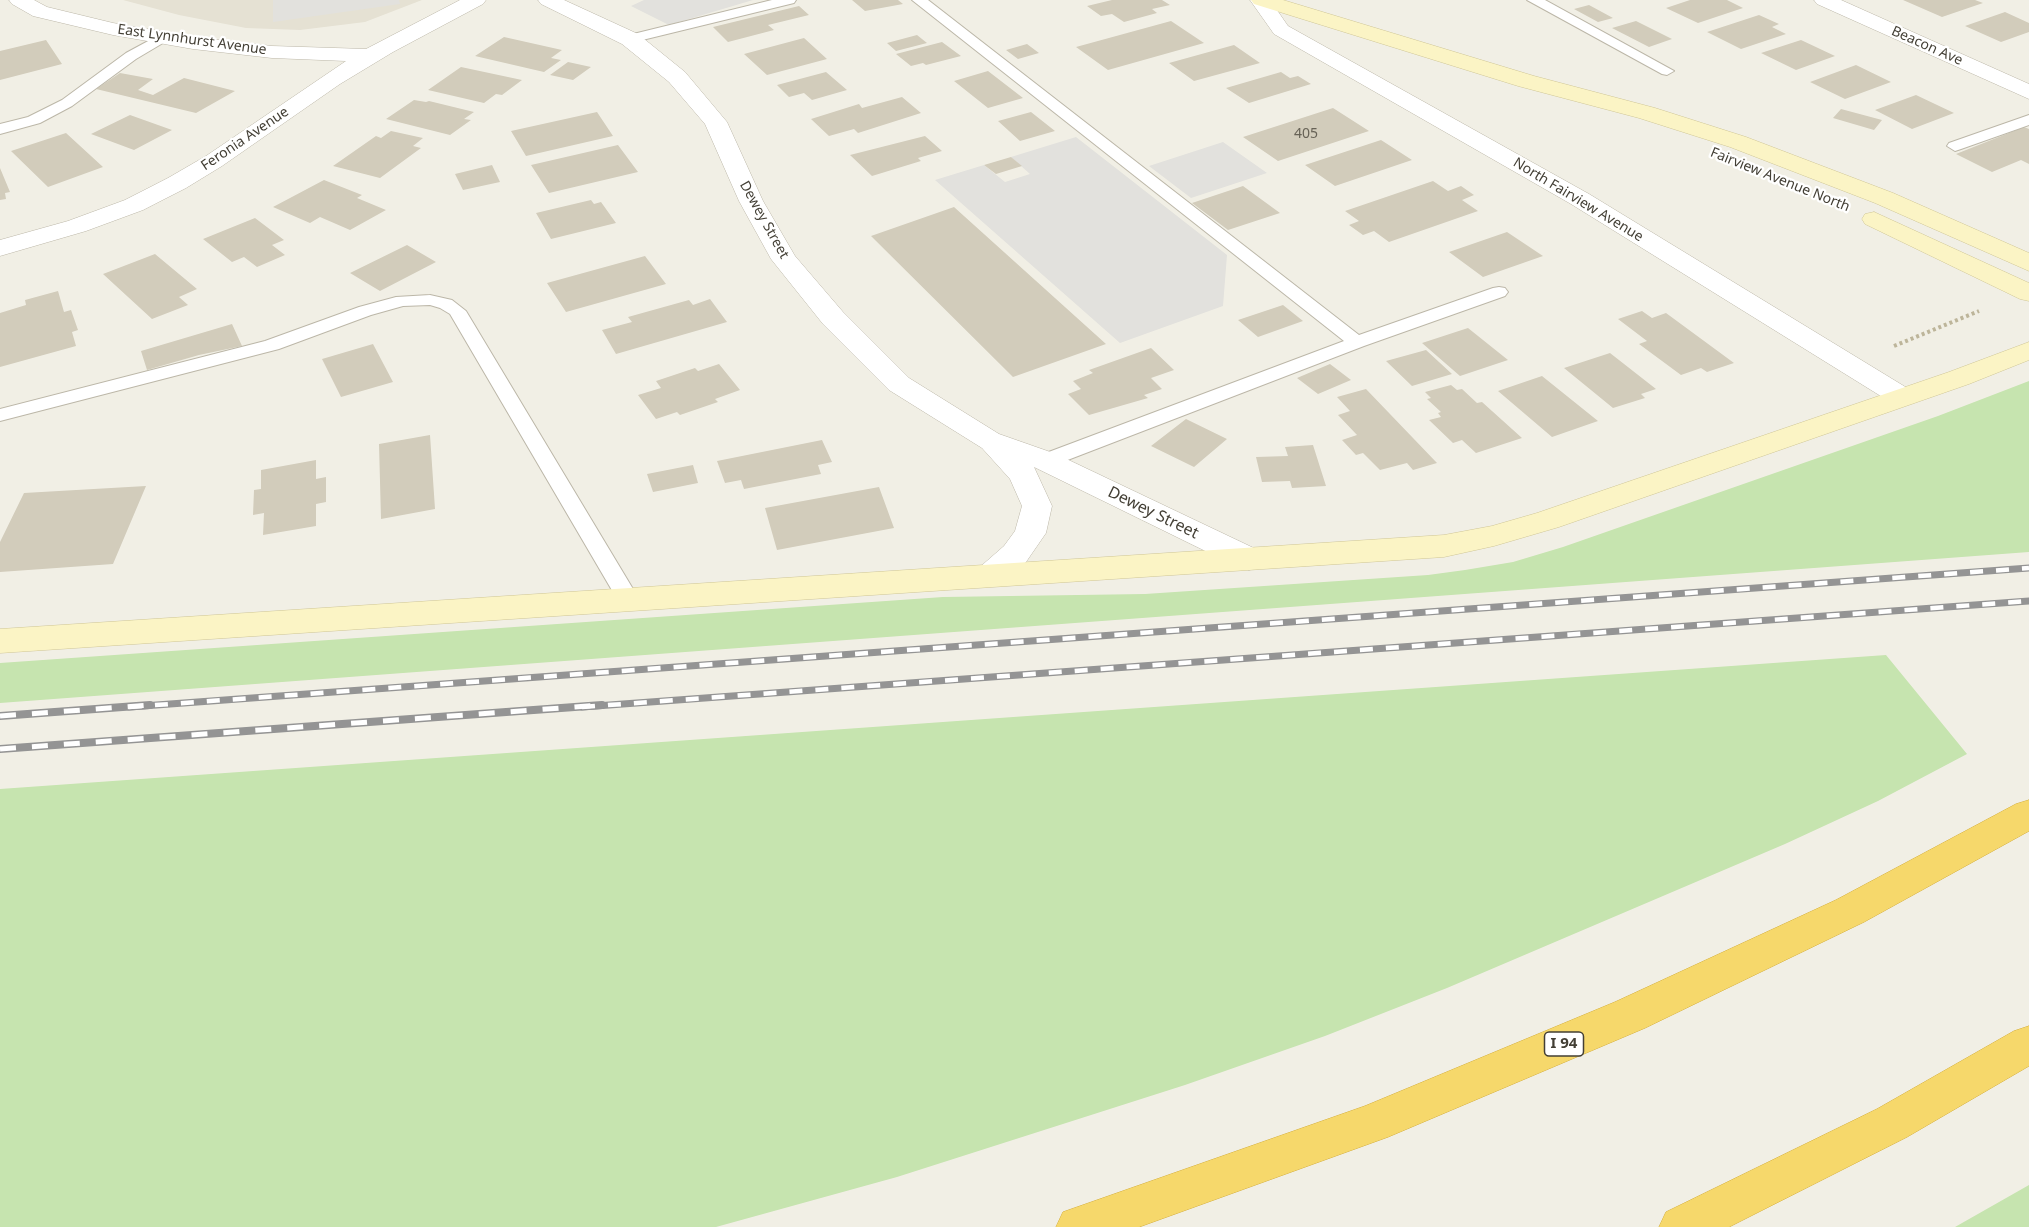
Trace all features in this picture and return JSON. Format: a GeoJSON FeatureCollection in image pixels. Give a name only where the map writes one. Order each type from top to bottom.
{"type":"FeatureCollection","features":[{"type":"Feature","properties":{"kind":"highway","name":"I 94"},"geometry":{"type":"LineString","coordinates":[[1079,1227],[1229,1176],[1373,1123],[1620,1020],[1850,911],[2029,814]]}},
{"type":"Feature","properties":{"kind":"highway"},"geometry":{"type":"LineString","coordinates":[[1682,1227],[1892,1123],[2029,1044]]}},
{"type":"Feature","properties":{"kind":"street","name":"East Lynnhurst Avenue"},"geometry":{"type":"LineString","coordinates":[[19,0],[40,12],[163,37],[272,52],[370,56]]}},
{"type":"Feature","properties":{"kind":"street","name":"Feronia Avenue"},"geometry":{"type":"LineString","coordinates":[[0,248],[77,226],[134,206],[214,161],[332,79],[370,56],[476,0]]}},
{"type":"Feature","properties":{"kind":"street","name":"Dewey Street"},"geometry":{"type":"LineString","coordinates":[[548,0],[630,39],[677,77],[716,122],[751,201],[784,259],[833,318],[899,384],[990,440],[1045,461],[1249,559]]}},
{"type":"Feature","properties":{"kind":"street","name":"Fairview Avenue North"},"geometry":{"type":"LineString","coordinates":[[1260,0],[1526,81],[1647,113],[1738,142],[1884,198],[2029,263]]}},
{"type":"Feature","properties":{"kind":"street","name":"North Fairview Avenue"},"geometry":{"type":"LineString","coordinates":[[1260,0],[1281,30],[1580,199],[1902,397]]}},
{"type":"Feature","properties":{"kind":"street","name":"Beacon Ave"},"geometry":{"type":"LineString","coordinates":[[1824,0],[2029,92]]}},
{"type":"Feature","properties":{"kind":"street","name":"Fairview Avenue North"},"geometry":{"type":"LineString","coordinates":[[1526,81],[1803,188],[1911,235],[2029,293]]}},
{"type":"Feature","properties":{"kind":"street"},"geometry":{"type":"LineString","coordinates":[[0,641],[1423,548],[1494,536],[1559,516],[1959,378],[2029,350]]}},
{"type":"Feature","properties":{"kind":"street","name":"Dewey Street"},"geometry":{"type":"LineString","coordinates":[[990,440],[1024,475],[1037,506],[1030,533],[1015,554],[992,575]]}},
{"type":"Feature","properties":{"kind":"lane"},"geometry":{"type":"LineString","coordinates":[[630,39],[789,0]]}},
{"type":"Feature","properties":{"kind":"lane"},"geometry":{"type":"LineString","coordinates":[[919,0],[1357,342]]}},
{"type":"Feature","properties":{"kind":"lane"},"geometry":{"type":"LineString","coordinates":[[1534,0],[1667,71]]}},
{"type":"Feature","properties":{"kind":"lane"},"geometry":{"type":"LineString","coordinates":[[0,129],[34,120],[67,103],[130,56],[163,37]]}},
{"type":"Feature","properties":{"kind":"lane"},"geometry":{"type":"LineString","coordinates":[[1955,146],[2029,120]]}},
{"type":"Feature","properties":{"kind":"lane"},"geometry":{"type":"LineString","coordinates":[[1045,461],[1357,342],[1499,292]]}},
{"type":"Feature","properties":{"kind":"lane"},"geometry":{"type":"LineString","coordinates":[[0,415],[273,345],[365,311],[402,301],[430,300],[446,304],[457,311],[628,599]]}},
{"type":"Feature","properties":{"kind":"path"},"geometry":{"type":"LineString","coordinates":[[1890,348],[1988,307]]}},
{"type":"Feature","properties":{"kind":"shaded area"},"geometry":{"type":"Polygon","coordinates":[[[123,0],[422,0],[365,22],[300,30],[246,28],[179,15],[123,0]]]}},
{"type":"Feature","properties":{"kind":"shaded area"},"geometry":{"type":"Polygon","coordinates":[[[273,0],[399,0],[400,4],[273,22],[273,0]]]}},
{"type":"Feature","properties":{"kind":"shaded area"},"geometry":{"type":"Polygon","coordinates":[[[644,0],[753,0],[669,25],[631,6],[644,0]]]}},
{"type":"Feature","properties":{"kind":"shaded area"},"geometry":{"type":"Polygon","coordinates":[[[1076,137],[1227,255],[1223,306],[1120,343],[935,180],[984,165],[1005,182],[1030,174],[1011,157],[1076,137]]]}},
{"type":"Feature","properties":{"kind":"shaded area"},"geometry":{"type":"Polygon","coordinates":[[[1223,142],[1267,173],[1191,198],[1149,166],[1223,142]]]}},
{"type":"Feature","properties":{"kind":"green space"},"geometry":{"type":"Polygon","coordinates":[[[2029,381],[2029,552],[0,703],[0,663],[943,597],[1145,594],[1428,575],[1465,570],[1513,562],[1563,547],[1938,416],[2029,381]]]}},
{"type":"Feature","properties":{"kind":"green space"},"geometry":{"type":"Polygon","coordinates":[[[1886,655],[1967,754],[1878,801],[1785,844],[1447,988],[1325,1036],[1185,1085],[897,1177],[716,1227],[0,1227],[0,789],[1886,655]]]}},
{"type":"Feature","properties":{"kind":"green space"},"geometry":{"type":"Polygon","coordinates":[[[2029,1185],[2029,1227],[1955,1227],[2029,1185]]]}},
{"type":"Feature","properties":{"kind":"building"},"geometry":{"type":"Polygon","coordinates":[[[852,0],[898,0],[903,4],[865,11],[852,0]]]}},
{"type":"Feature","properties":{"kind":"building"},"geometry":{"type":"Polygon","coordinates":[[[1112,0],[1162,0],[1170,5],[1152,9],[1157,13],[1124,22],[1112,14],[1101,16],[1087,6],[1112,0]]]}},
{"type":"Feature","properties":{"kind":"building"},"geometry":{"type":"Polygon","coordinates":[[[1690,0],[1727,0],[1743,8],[1698,23],[1666,8],[1690,0]]]}},
{"type":"Feature","properties":{"kind":"building"},"geometry":{"type":"Polygon","coordinates":[[[1903,0],[1975,0],[1983,3],[1942,17],[1903,0]]]}},
{"type":"Feature","properties":{"kind":"building"},"geometry":{"type":"Polygon","coordinates":[[[1589,5],[1613,18],[1598,22],[1574,9],[1589,5]]]}},
{"type":"Feature","properties":{"kind":"building"},"geometry":{"type":"Polygon","coordinates":[[[799,6],[809,15],[768,25],[774,30],[728,42],[713,27],[799,6]]]}},
{"type":"Feature","properties":{"kind":"building"},"geometry":{"type":"Polygon","coordinates":[[[2005,12],[2029,23],[2029,32],[2001,42],[1965,26],[2005,12]]]}},
{"type":"Feature","properties":{"kind":"building"},"geometry":{"type":"Polygon","coordinates":[[[1759,15],[1779,24],[1772,27],[1786,34],[1741,49],[1707,32],[1759,15]]]}},
{"type":"Feature","properties":{"kind":"building"},"geometry":{"type":"Polygon","coordinates":[[[1171,21],[1204,43],[1108,70],[1076,47],[1171,21]]]}},
{"type":"Feature","properties":{"kind":"building"},"geometry":{"type":"Polygon","coordinates":[[[1636,21],[1672,39],[1649,47],[1612,28],[1636,21]]]}},
{"type":"Feature","properties":{"kind":"building"},"geometry":{"type":"Polygon","coordinates":[[[917,35],[927,43],[896,51],[887,43],[917,35]]]}},
{"type":"Feature","properties":{"kind":"building"},"geometry":{"type":"Polygon","coordinates":[[[504,37],[562,50],[551,58],[561,60],[544,72],[475,56],[504,37]]]}},
{"type":"Feature","properties":{"kind":"building"},"geometry":{"type":"Polygon","coordinates":[[[804,38],[827,59],[767,75],[744,54],[804,38]]]}},
{"type":"Feature","properties":{"kind":"building"},"geometry":{"type":"Polygon","coordinates":[[[46,40],[62,64],[0,80],[0,51],[46,40]]]}},
{"type":"Feature","properties":{"kind":"building"},"geometry":{"type":"Polygon","coordinates":[[[1801,40],[1835,56],[1796,70],[1761,53],[1801,40]]]}},
{"type":"Feature","properties":{"kind":"building"},"geometry":{"type":"Polygon","coordinates":[[[942,42],[961,56],[926,65],[923,63],[911,66],[896,54],[942,42]]]}},
{"type":"Feature","properties":{"kind":"building"},"geometry":{"type":"Polygon","coordinates":[[[1027,44],[1039,53],[1018,59],[1006,50],[1027,44]]]}},
{"type":"Feature","properties":{"kind":"building"},"geometry":{"type":"Polygon","coordinates":[[[1234,45],[1260,63],[1194,81],[1169,63],[1234,45]]]}},
{"type":"Feature","properties":{"kind":"building"},"geometry":{"type":"Polygon","coordinates":[[[568,62],[591,67],[573,80],[550,75],[568,62]]]}},
{"type":"Feature","properties":{"kind":"building"},"geometry":{"type":"Polygon","coordinates":[[[1856,65],[1891,82],[1845,99],[1810,82],[1856,65]]]}},
{"type":"Feature","properties":{"kind":"building"},"geometry":{"type":"Polygon","coordinates":[[[461,67],[522,80],[502,95],[496,94],[484,103],[428,90],[461,67]]]}},
{"type":"Feature","properties":{"kind":"building"},"geometry":{"type":"Polygon","coordinates":[[[988,71],[1023,98],[988,108],[954,81],[988,71]]]}},
{"type":"Feature","properties":{"kind":"building"},"geometry":{"type":"Polygon","coordinates":[[[826,72],[847,90],[812,100],[804,93],[789,97],[777,85],[826,72]]]}},
{"type":"Feature","properties":{"kind":"building"},"geometry":{"type":"Polygon","coordinates":[[[1281,72],[1290,78],[1298,76],[1311,84],[1249,103],[1226,88],[1281,72]]]}},
{"type":"Feature","properties":{"kind":"building"},"geometry":{"type":"Polygon","coordinates":[[[120,73],[153,79],[138,90],[153,95],[184,78],[235,91],[196,113],[96,89],[120,73]]]}},
{"type":"Feature","properties":{"kind":"building"},"geometry":{"type":"Polygon","coordinates":[[[1916,95],[1954,113],[1912,129],[1875,110],[1916,95]]]}},
{"type":"Feature","properties":{"kind":"building"},"geometry":{"type":"Polygon","coordinates":[[[902,97],[921,113],[858,133],[854,129],[829,136],[811,119],[859,104],[862,108],[902,97]]]}},
{"type":"Feature","properties":{"kind":"building"},"geometry":{"type":"Polygon","coordinates":[[[414,100],[429,101],[474,112],[464,119],[471,120],[450,135],[386,119],[414,100]]]}},
{"type":"Feature","properties":{"kind":"building"},"geometry":{"type":"Polygon","coordinates":[[[1333,108],[1369,131],[1278,161],[1243,137],[1333,108]]]}},
{"type":"Feature","properties":{"kind":"building"},"geometry":{"type":"Polygon","coordinates":[[[1841,109],[1882,120],[1874,130],[1833,118],[1841,109]]]}},
{"type":"Feature","properties":{"kind":"building"},"geometry":{"type":"Polygon","coordinates":[[[597,112],[613,136],[526,156],[511,131],[597,112]]]}},
{"type":"Feature","properties":{"kind":"building"},"geometry":{"type":"Polygon","coordinates":[[[1031,112],[1055,131],[1020,141],[998,121],[1031,112]]]}},
{"type":"Feature","properties":{"kind":"building"},"geometry":{"type":"Polygon","coordinates":[[[130,115],[172,130],[134,150],[91,134],[130,115]]]}},
{"type":"Feature","properties":{"kind":"building"},"geometry":{"type":"Polygon","coordinates":[[[2024,127],[2029,129],[2029,164],[2021,160],[1992,172],[1956,154],[2024,127]]]}},
{"type":"Feature","properties":{"kind":"building"},"geometry":{"type":"Polygon","coordinates":[[[391,131],[423,138],[413,146],[421,148],[380,178],[333,166],[376,136],[381,138],[391,131]]]}},
{"type":"Feature","properties":{"kind":"building"},"geometry":{"type":"Polygon","coordinates":[[[66,133],[103,167],[48,187],[11,151],[66,133]]]}},
{"type":"Feature","properties":{"kind":"building"},"geometry":{"type":"Polygon","coordinates":[[[925,136],[942,151],[918,158],[921,161],[872,176],[850,155],[925,136]]]}},
{"type":"Feature","properties":{"kind":"building"},"geometry":{"type":"Polygon","coordinates":[[[1381,140],[1412,160],[1335,186],[1305,165],[1381,140]]]}},
{"type":"Feature","properties":{"kind":"building"},"geometry":{"type":"Polygon","coordinates":[[[618,145],[638,172],[549,193],[531,165],[618,145]]]}},
{"type":"Feature","properties":{"kind":"building"},"geometry":{"type":"Polygon","coordinates":[[[1011,157],[1022,166],[996,174],[984,165],[1011,157]]]}},
{"type":"Feature","properties":{"kind":"building"},"geometry":{"type":"Polygon","coordinates":[[[492,165],[500,182],[463,190],[455,174],[492,165]]]}},
{"type":"Feature","properties":{"kind":"building"},"geometry":{"type":"Polygon","coordinates":[[[0,168],[10,192],[5,193],[6,199],[0,200],[0,168]]]}},
{"type":"Feature","properties":{"kind":"building"},"geometry":{"type":"Polygon","coordinates":[[[324,180],[362,195],[357,198],[386,210],[350,230],[320,217],[310,223],[273,207],[324,180]]]}},
{"type":"Feature","properties":{"kind":"building"},"geometry":{"type":"Polygon","coordinates":[[[1433,181],[1448,191],[1461,186],[1474,195],[1462,200],[1478,211],[1389,242],[1374,231],[1363,235],[1349,225],[1359,221],[1345,211],[1433,181]]]}},
{"type":"Feature","properties":{"kind":"building"},"geometry":{"type":"Polygon","coordinates":[[[1243,186],[1280,213],[1228,230],[1192,203],[1243,186]]]}},
{"type":"Feature","properties":{"kind":"building"},"geometry":{"type":"Polygon","coordinates":[[[591,200],[594,204],[601,202],[616,223],[551,239],[536,213],[591,200]]]}},
{"type":"Feature","properties":{"kind":"building"},"geometry":{"type":"Polygon","coordinates":[[[954,207],[1106,344],[1013,377],[871,236],[954,207]]]}},
{"type":"Feature","properties":{"kind":"building"},"geometry":{"type":"Polygon","coordinates":[[[255,218],[284,240],[272,245],[285,255],[257,267],[244,257],[232,262],[203,239],[255,218]]]}},
{"type":"Feature","properties":{"kind":"building"},"geometry":{"type":"Polygon","coordinates":[[[1507,232],[1543,256],[1483,277],[1449,252],[1507,232]]]}},
{"type":"Feature","properties":{"kind":"building"},"geometry":{"type":"Polygon","coordinates":[[[407,245],[436,262],[380,291],[350,273],[407,245]]]}},
{"type":"Feature","properties":{"kind":"building"},"geometry":{"type":"Polygon","coordinates":[[[155,254],[197,289],[179,297],[188,305],[152,319],[103,274],[155,254]]]}},
{"type":"Feature","properties":{"kind":"building"},"geometry":{"type":"Polygon","coordinates":[[[645,256],[666,284],[566,312],[547,283],[645,256]]]}},
{"type":"Feature","properties":{"kind":"building"},"geometry":{"type":"Polygon","coordinates":[[[58,291],[64,312],[71,310],[78,330],[72,332],[76,346],[0,367],[0,313],[26,305],[25,300],[58,291]]]}},
{"type":"Feature","properties":{"kind":"building"},"geometry":{"type":"Polygon","coordinates":[[[710,299],[727,322],[616,354],[602,330],[632,322],[628,317],[689,300],[693,305],[710,299]]]}},
{"type":"Feature","properties":{"kind":"building"},"geometry":{"type":"Polygon","coordinates":[[[1283,305],[1303,321],[1258,337],[1238,320],[1283,305]]]}},
{"type":"Feature","properties":{"kind":"building"},"geometry":{"type":"Polygon","coordinates":[[[1642,311],[1652,318],[1666,313],[1734,363],[1707,372],[1701,368],[1681,375],[1639,344],[1647,341],[1618,319],[1642,311]]]}},
{"type":"Feature","properties":{"kind":"building"},"geometry":{"type":"Polygon","coordinates":[[[232,324],[242,346],[199,355],[147,370],[141,351],[232,324]]]}},
{"type":"Feature","properties":{"kind":"building"},"geometry":{"type":"Polygon","coordinates":[[[1468,328],[1508,360],[1460,376],[1422,343],[1468,328]]]}},
{"type":"Feature","properties":{"kind":"building"},"geometry":{"type":"Polygon","coordinates":[[[373,344],[393,382],[341,397],[322,359],[373,344]]]}},
{"type":"Feature","properties":{"kind":"building"},"geometry":{"type":"Polygon","coordinates":[[[1151,348],[1174,370],[1151,378],[1162,389],[1144,395],[1148,398],[1089,415],[1068,394],[1081,389],[1073,381],[1093,373],[1089,370],[1151,348]]]}},
{"type":"Feature","properties":{"kind":"building"},"geometry":{"type":"Polygon","coordinates":[[[1426,350],[1452,374],[1412,386],[1386,361],[1426,350]]]}},
{"type":"Feature","properties":{"kind":"building"},"geometry":{"type":"Polygon","coordinates":[[[1610,353],[1656,389],[1641,394],[1645,398],[1613,408],[1564,368],[1610,353]]]}},
{"type":"Feature","properties":{"kind":"building"},"geometry":{"type":"Polygon","coordinates":[[[719,364],[740,390],[715,399],[718,402],[680,415],[677,412],[656,419],[638,395],[661,388],[656,381],[695,368],[698,371],[719,364]]]}},
{"type":"Feature","properties":{"kind":"building"},"geometry":{"type":"Polygon","coordinates":[[[1330,364],[1351,380],[1318,394],[1297,378],[1330,364]]]}},
{"type":"Feature","properties":{"kind":"building"},"geometry":{"type":"Polygon","coordinates":[[[1542,376],[1598,421],[1552,437],[1498,391],[1542,376]]]}},
{"type":"Feature","properties":{"kind":"building"},"geometry":{"type":"Polygon","coordinates":[[[1451,385],[1457,390],[1462,389],[1477,403],[1482,402],[1522,438],[1476,453],[1462,440],[1453,443],[1429,420],[1441,417],[1438,413],[1441,412],[1427,399],[1431,398],[1425,392],[1451,385]]]}},
{"type":"Feature","properties":{"kind":"building"},"geometry":{"type":"Polygon","coordinates":[[[1366,389],[1437,463],[1413,470],[1407,463],[1380,470],[1363,453],[1356,455],[1342,440],[1357,435],[1338,415],[1350,411],[1337,397],[1366,389]]]}},
{"type":"Feature","properties":{"kind":"building"},"geometry":{"type":"Polygon","coordinates":[[[1186,419],[1227,439],[1194,467],[1151,446],[1186,419]]]}},
{"type":"Feature","properties":{"kind":"building"},"geometry":{"type":"Polygon","coordinates":[[[430,435],[435,509],[381,519],[379,444],[430,435]]]}},
{"type":"Feature","properties":{"kind":"building"},"geometry":{"type":"Polygon","coordinates":[[[822,440],[832,462],[818,465],[821,474],[744,489],[741,480],[725,483],[717,461],[822,440]]]}},
{"type":"Feature","properties":{"kind":"building"},"geometry":{"type":"Polygon","coordinates":[[[1313,445],[1326,486],[1292,488],[1290,481],[1262,482],[1256,457],[1288,456],[1285,447],[1313,445]]]}},
{"type":"Feature","properties":{"kind":"building"},"geometry":{"type":"Polygon","coordinates":[[[316,460],[316,479],[326,477],[326,502],[316,504],[316,526],[263,535],[264,513],[253,515],[254,490],[261,489],[261,470],[316,460]]]}},
{"type":"Feature","properties":{"kind":"building"},"geometry":{"type":"Polygon","coordinates":[[[693,465],[698,483],[653,492],[647,474],[693,465]]]}},
{"type":"Feature","properties":{"kind":"building"},"geometry":{"type":"Polygon","coordinates":[[[146,486],[113,564],[0,572],[0,542],[24,493],[146,486]]]}},
{"type":"Feature","properties":{"kind":"building"},"geometry":{"type":"Polygon","coordinates":[[[879,487],[894,528],[777,550],[765,508],[879,487]]]}},
{"type":"Feature","properties":{"kind":"railway"},"geometry":{"type":"LineString","coordinates":[[129,707],[2029,568]]}},
{"type":"Feature","properties":{"kind":"railway"},"geometry":{"type":"LineString","coordinates":[[582,707],[2029,601]]}},
{"type":"Feature","properties":{"kind":"railway"},"geometry":{"type":"LineString","coordinates":[[0,716],[150,705]]}},
{"type":"Feature","properties":{"kind":"railway"},"geometry":{"type":"LineString","coordinates":[[0,749],[602,705]]}}]}
